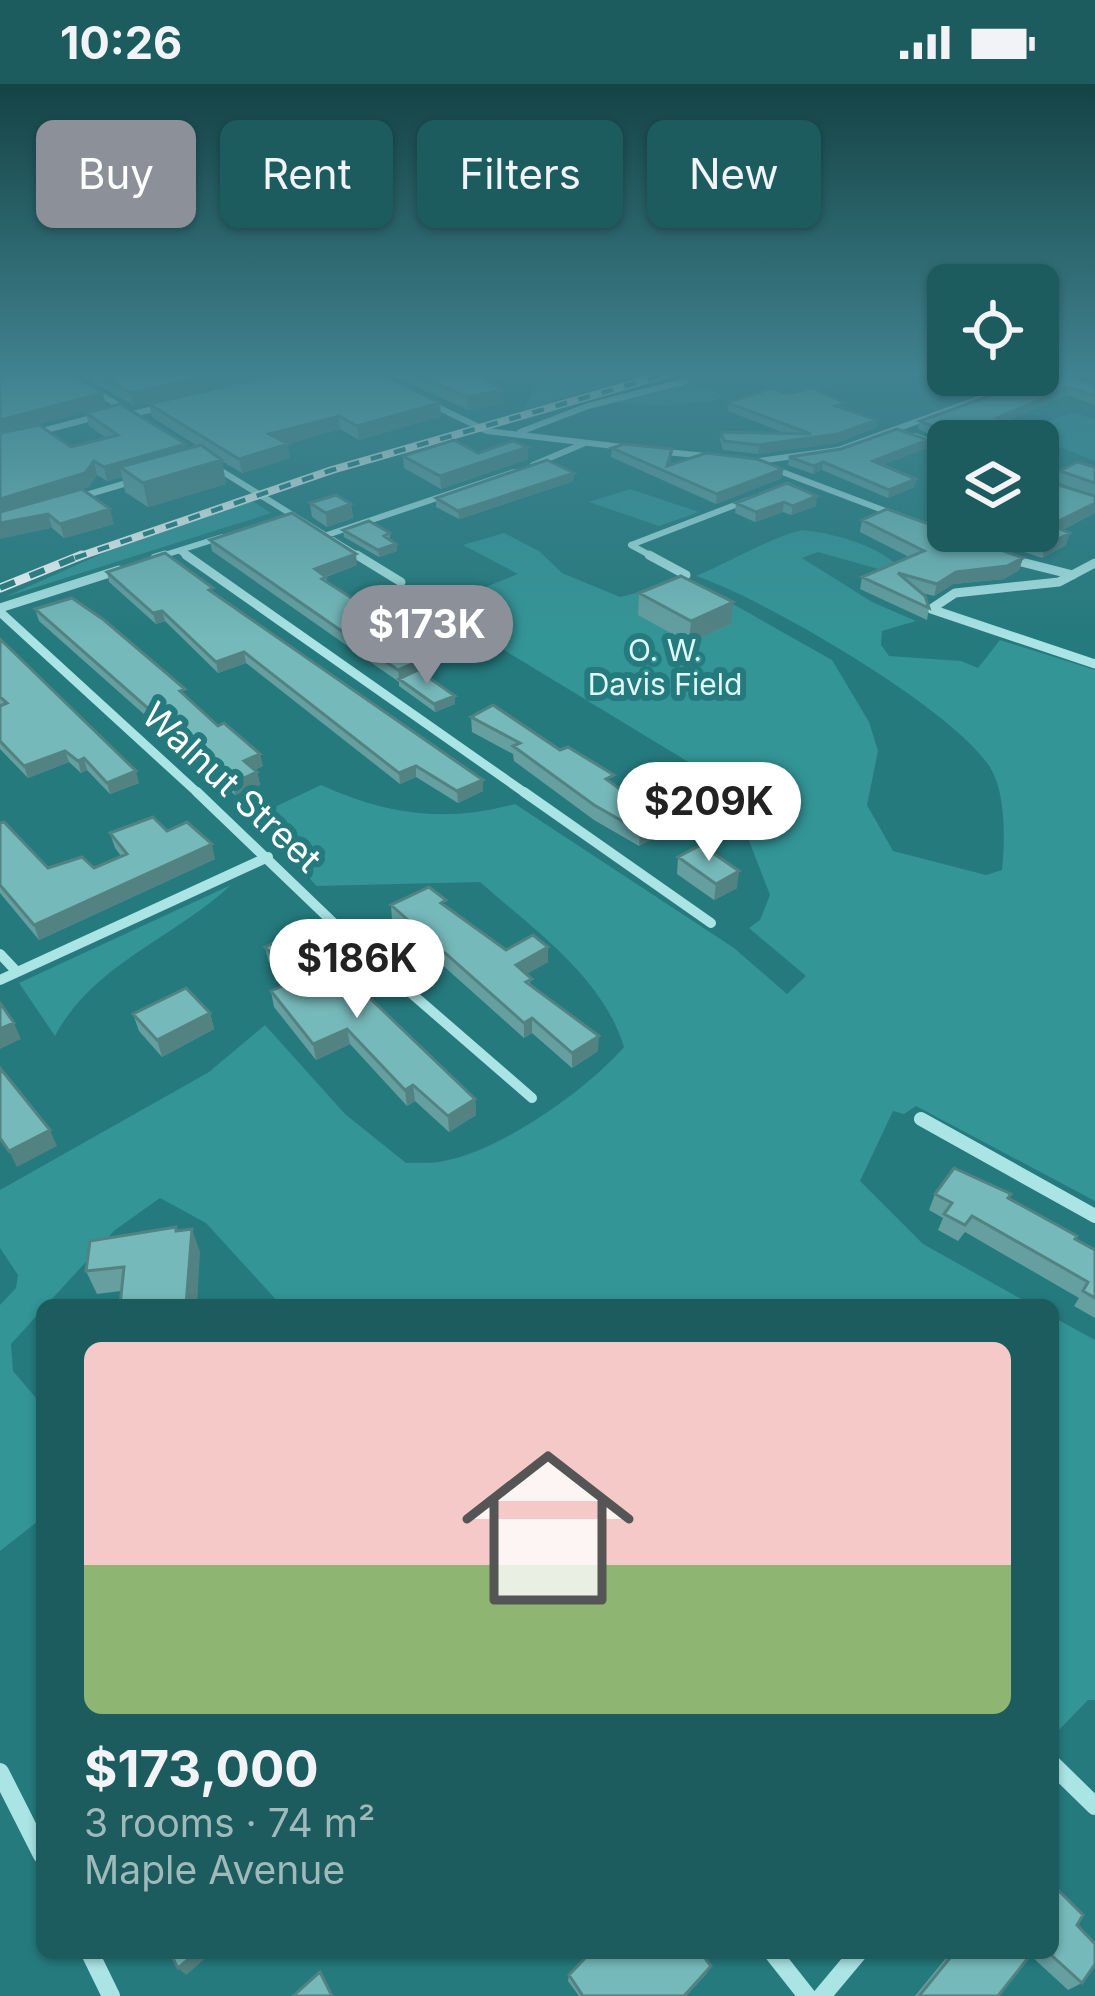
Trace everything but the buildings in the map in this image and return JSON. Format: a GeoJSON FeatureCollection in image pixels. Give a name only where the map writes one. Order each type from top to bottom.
{"type":"FeatureCollection","features":[{"type":"Feature","properties":{"kind":"street"},"geometry":{"type":"LineString","coordinates":[[207,462],[401,582]]}},
{"type":"Feature","properties":{"kind":"street"},"geometry":{"type":"LineString","coordinates":[[327,535],[544,462]]}},
{"type":"Feature","properties":{"kind":"street"},"geometry":{"type":"LineString","coordinates":[[760,462],[796,481],[915,522]]}},
{"type":"Feature","properties":{"kind":"street"},"geometry":{"type":"LineString","coordinates":[[57,503],[142,479]]}},
{"type":"Feature","properties":{"kind":"street"},"geometry":{"type":"LineString","coordinates":[[686,575],[632,545],[750,499]]}},
{"type":"Feature","properties":{"kind":"street"},"geometry":{"type":"LineString","coordinates":[[277,519],[292,514]]}},
{"type":"Feature","properties":{"kind":"street"},"geometry":{"type":"LineString","coordinates":[[148,560],[224,536]]}},
{"type":"Feature","properties":{"kind":"street"},"geometry":{"type":"LineString","coordinates":[[180,550],[711,923]]}},
{"type":"Feature","properties":{"kind":"street"},"geometry":{"type":"LineString","coordinates":[[1001,556],[1073,575]]}},
{"type":"Feature","properties":{"kind":"street"},"geometry":{"type":"LineString","coordinates":[[1095,563],[1059,582],[955,593],[941,598],[931,609],[1095,664]]}},
{"type":"Feature","properties":{"kind":"street"},"geometry":{"type":"LineString","coordinates":[[0,610],[129,566]]}},
{"type":"Feature","properties":{"kind":"street","name":"Walnut Street"},"geometry":{"type":"LineString","coordinates":[[0,610],[268,857],[321,914],[532,1098]]}},
{"type":"Feature","properties":{"kind":"street"},"geometry":{"type":"LineString","coordinates":[[0,980],[268,857]]}},
{"type":"Feature","properties":{"kind":"street"},"geometry":{"type":"LineString","coordinates":[[0,953],[17,972]]}},
{"type":"Feature","properties":{"kind":"street"},"geometry":{"type":"LineString","coordinates":[[921,1119],[1095,1216]]}},
{"type":"Feature","properties":{"kind":"street"},"geometry":{"type":"LineString","coordinates":[[1059,1771],[1095,1806]]}},
{"type":"Feature","properties":{"kind":"street"},"geometry":{"type":"LineString","coordinates":[[0,1772],[36,1843]]}},
{"type":"Feature","properties":{"kind":"street"},"geometry":{"type":"LineString","coordinates":[[93,1959],[111,1996]]}},
{"type":"Feature","properties":{"kind":"street"},"geometry":{"type":"LineString","coordinates":[[778,1959],[807,1996]]}},
{"type":"Feature","properties":{"kind":"street"},"geometry":{"type":"LineString","coordinates":[[822,1996],[853,1959]]}},
{"type":"Feature","properties":{"kind":"green space"},"geometry":{"type":"Polygon","coordinates":[[[630,489],[699,512],[659,526],[589,502],[630,489]]]}},
{"type":"Feature","properties":{"kind":"green space"},"geometry":{"type":"Polygon","coordinates":[[[252,501],[271,513],[5,597],[108,551],[252,501]]]}},
{"type":"Feature","properties":{"kind":"green space","name":"O. W. Davis Field"},"geometry":{"type":"Polygon","coordinates":[[[802,530],[826,534],[878,552],[898,566],[889,572],[818,552],[802,558],[872,602],[916,621],[882,631],[881,645],[889,656],[961,661],[978,668],[1000,640],[1095,670],[1095,1201],[916,1106],[904,1114],[893,1111],[860,1181],[923,1244],[1021,1299],[276,1299],[206,1223],[160,1198],[115,1230],[52,1299],[36,1299],[36,1317],[11,1344],[13,1371],[36,1398],[36,1523],[0,1551],[0,1305],[16,1288],[18,1275],[0,1248],[0,1190],[209,1072],[265,1025],[345,1114],[406,1163],[466,1155],[516,1132],[566,1099],[624,1047],[614,1022],[583,976],[480,882],[317,886],[249,819],[321,785],[369,803],[416,813],[464,813],[515,804],[734,948],[787,994],[806,976],[749,928],[760,920],[770,895],[728,786],[461,624],[441,605],[518,574],[463,545],[504,533],[539,551],[562,573],[620,597],[673,584],[710,591],[832,660],[869,722],[878,751],[867,805],[893,851],[986,875],[1002,870],[999,792],[991,769],[972,745],[940,717],[855,659],[765,607],[696,576],[802,530]]]}},
{"type":"Feature","properties":{"kind":"green space"},"geometry":{"type":"Polygon","coordinates":[[[231,885],[112,971],[71,1011],[55,1036],[19,983],[231,885]]]}},
{"type":"Feature","properties":{"kind":"green space"},"geometry":{"type":"Polygon","coordinates":[[[1059,1320],[1095,1340],[1095,1700],[1088,1700],[1059,1730],[1059,1320]]]}},
{"type":"Feature","properties":{"kind":"railway"},"geometry":{"type":"LineString","coordinates":[[75,558],[359,462]]}},
{"type":"Feature","properties":{"kind":"railway"},"geometry":{"type":"LineString","coordinates":[[0,588],[82,555]]}}]}
